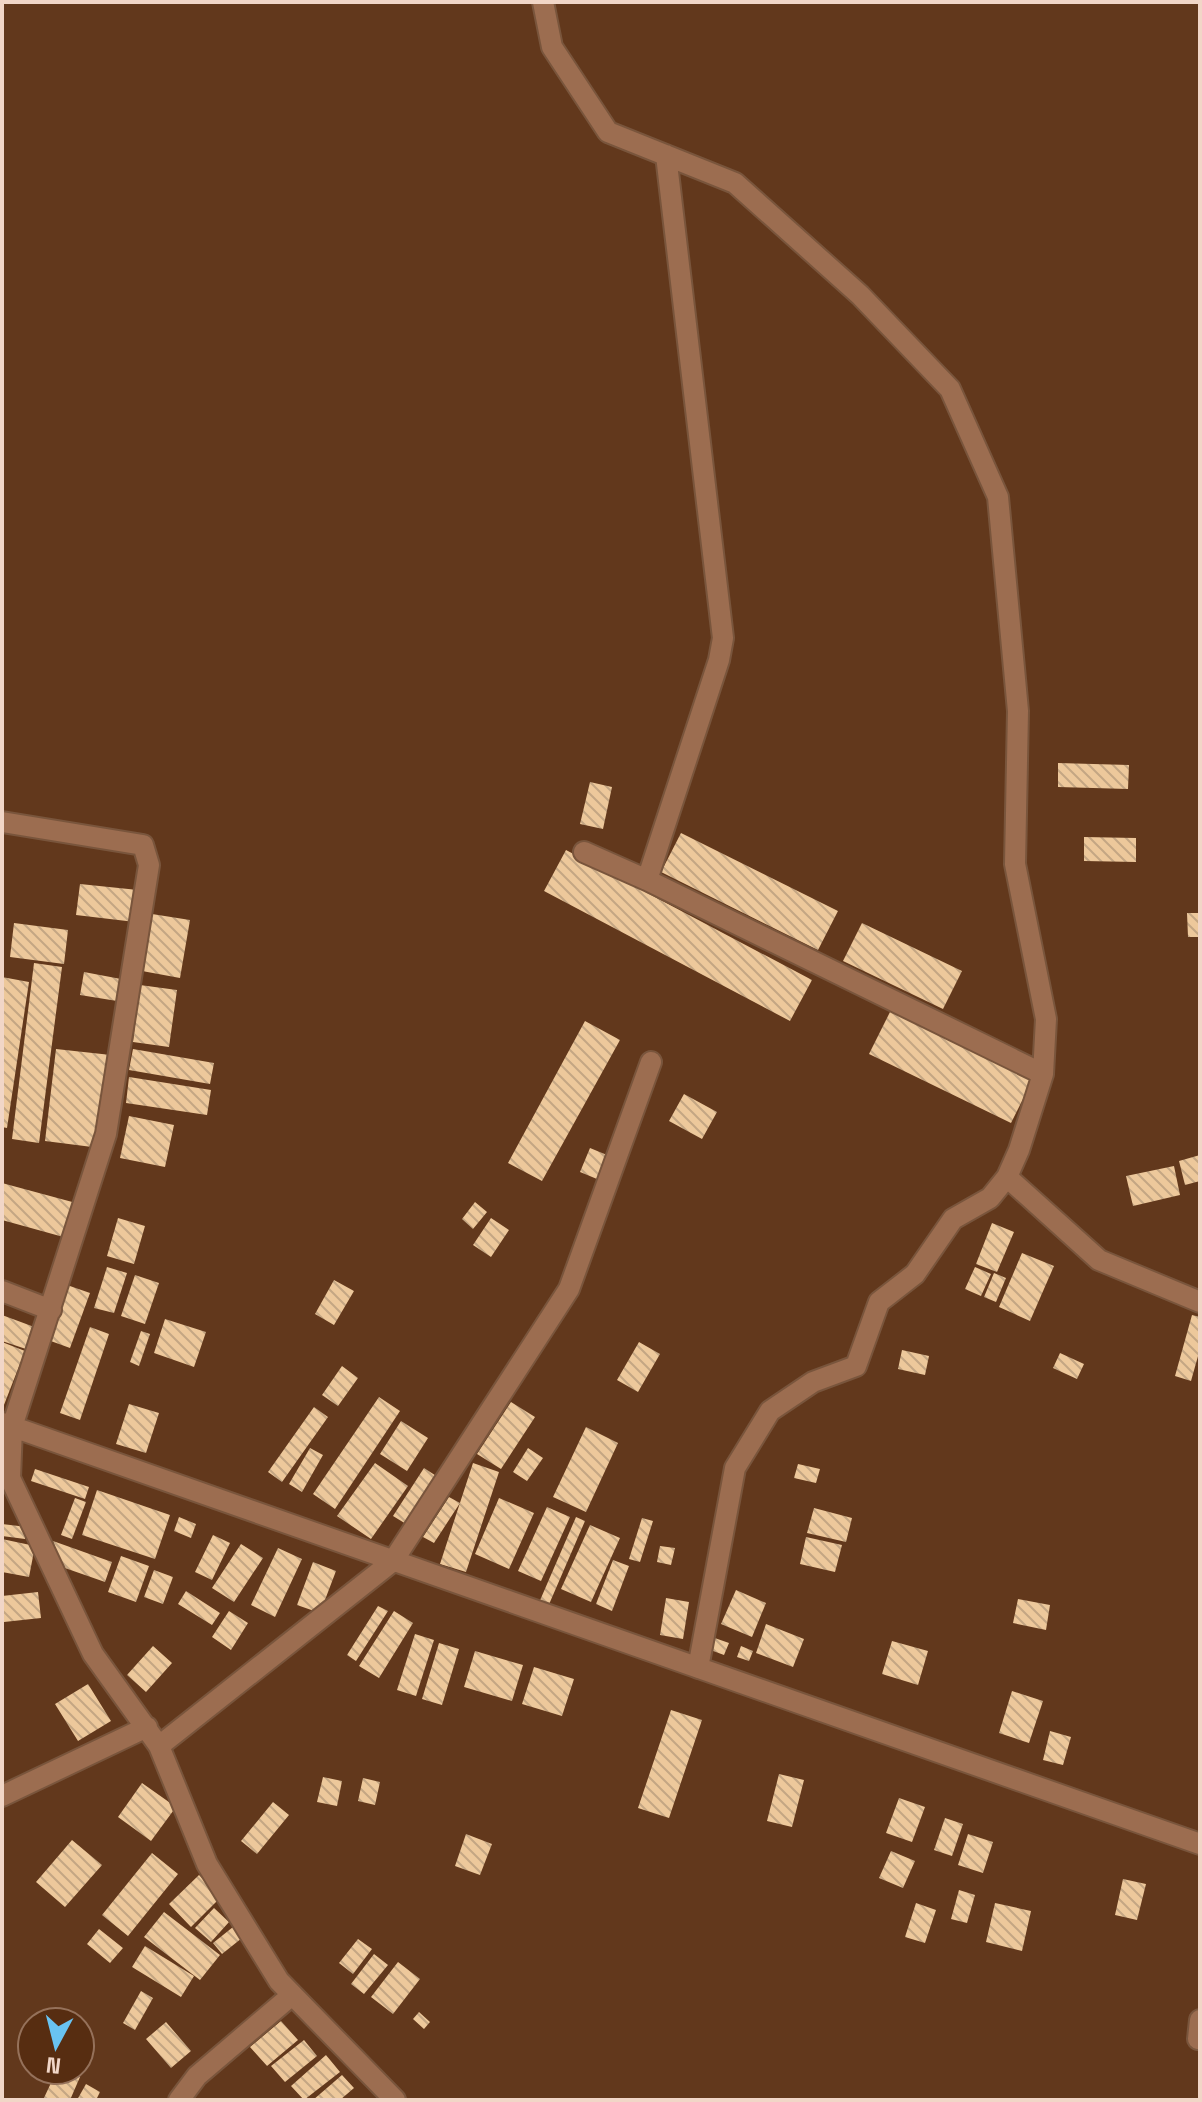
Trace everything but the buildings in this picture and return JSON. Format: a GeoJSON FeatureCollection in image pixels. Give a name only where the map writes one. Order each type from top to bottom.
{"type":"FeatureCollection","features":[{"type":"Feature","properties":{"kind":"street"},"geometry":{"type":"LineString","coordinates":[[543,2],[552,47],[608,132],[735,183],[860,295],[950,389],[998,497],[1018,711],[1015,864],[1046,1019],[1043,1074],[1019,1150],[1007,1177],[990,1198],[953,1219],[915,1274],[879,1302],[856,1366],[813,1382],[770,1411],[735,1468],[698,1668]]}},
{"type":"Feature","properties":{"kind":"street"},"geometry":{"type":"LineString","coordinates":[[647,880],[719,660],[723,638],[666,155]]}},
{"type":"Feature","properties":{"kind":"street"},"geometry":{"type":"LineString","coordinates":[[2,822],[143,845],[149,865],[106,1134],[51,1310],[7,1425],[10,1478],[93,1654],[159,1746],[207,1864],[279,1981],[395,2100]]}},
{"type":"Feature","properties":{"kind":"street"},"geometry":{"type":"LineString","coordinates":[[584,852],[1043,1074]]}},
{"type":"Feature","properties":{"kind":"street"},"geometry":{"type":"LineString","coordinates":[[159,1746],[393,1561],[569,1289],[651,1062]]}},
{"type":"Feature","properties":{"kind":"street"},"geometry":{"type":"LineString","coordinates":[[1007,1177],[1099,1260],[1200,1302]]}},
{"type":"Feature","properties":{"kind":"street"},"geometry":{"type":"LineString","coordinates":[[2,1291],[51,1310]]}},
{"type":"Feature","properties":{"kind":"street"},"geometry":{"type":"LineString","coordinates":[[7,1425],[1200,1844]]}},
{"type":"Feature","properties":{"kind":"street"},"geometry":{"type":"LineString","coordinates":[[2,1796],[147,1727]]}},
{"type":"Feature","properties":{"kind":"street"},"geometry":{"type":"LineString","coordinates":[[179,2100],[197,2076],[292,1995]]}}]}
